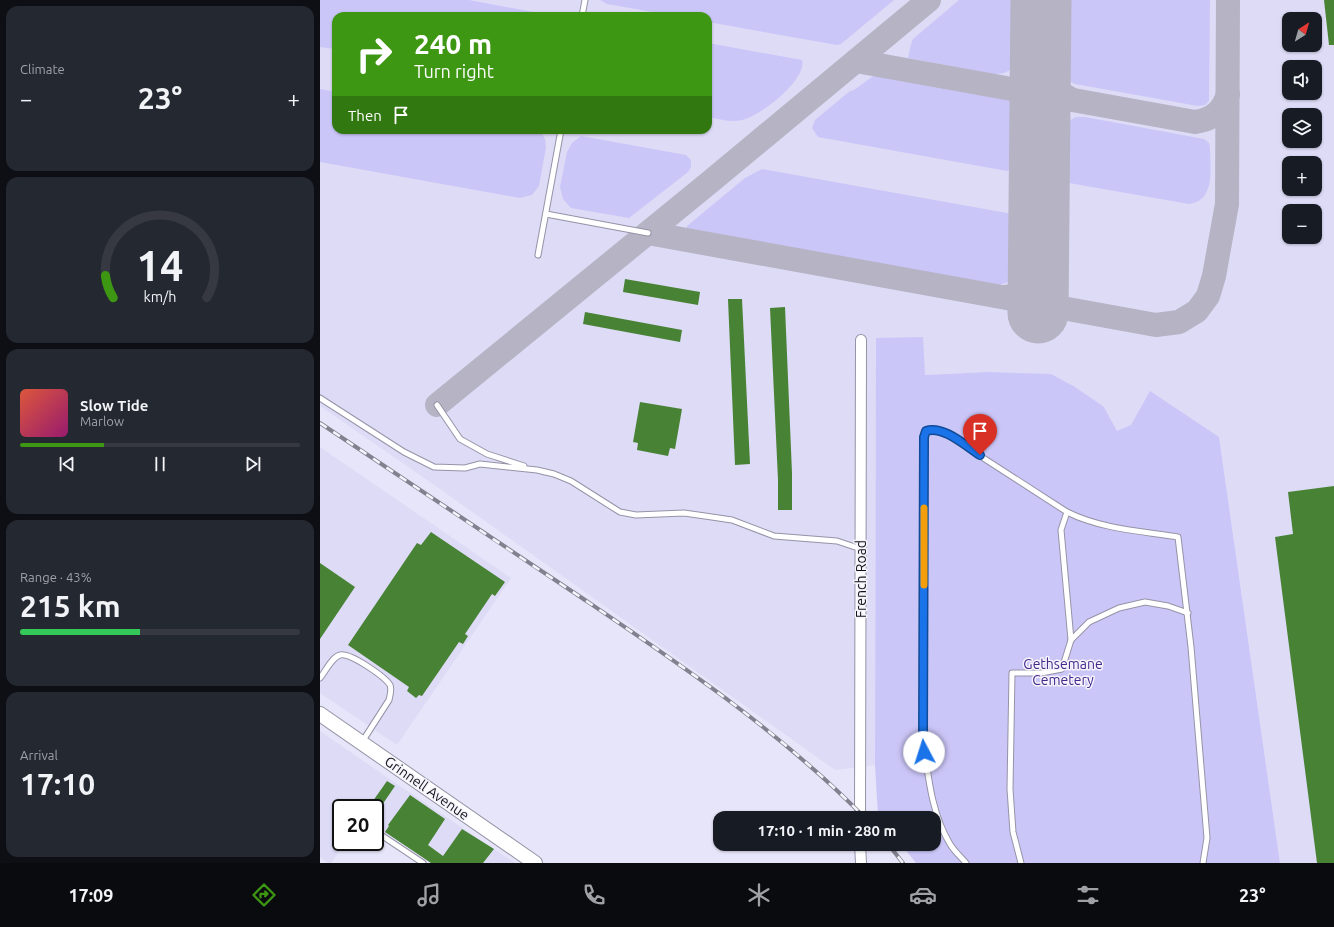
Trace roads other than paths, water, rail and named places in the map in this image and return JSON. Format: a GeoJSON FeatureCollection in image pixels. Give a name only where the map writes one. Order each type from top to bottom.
{"type":"FeatureCollection","features":[{"type":"Feature","properties":{"kind":"street","name":"French Road"},"geometry":{"type":"LineString","coordinates":[[860,811],[861,340]]}},
{"type":"Feature","properties":{"kind":"street","name":"Grinnell Avenue"},"geometry":{"type":"LineString","coordinates":[[320,714],[535,863]]}},
{"type":"Feature","properties":{"kind":"street"},"geometry":{"type":"LineString","coordinates":[[860,851],[861,863]]}},
{"type":"Feature","properties":{"kind":"lane"},"geometry":{"type":"LineString","coordinates":[[583,12],[585,0]]}},
{"type":"Feature","properties":{"kind":"lane"},"geometry":{"type":"LineString","coordinates":[[538,255],[560,134]]}},
{"type":"Feature","properties":{"kind":"lane"},"geometry":{"type":"LineString","coordinates":[[546,214],[648,233]]}},
{"type":"Feature","properties":{"kind":"lane"},"geometry":{"type":"LineString","coordinates":[[320,398],[404,452],[434,467],[465,468],[480,464],[536,470]]}},
{"type":"Feature","properties":{"kind":"lane"},"geometry":{"type":"LineString","coordinates":[[437,405],[460,439],[487,454],[536,470],[554,474],[570,481],[620,512],[636,515],[684,513],[732,520],[774,536],[837,541],[861,549]]}},
{"type":"Feature","properties":{"kind":"lane"},"geometry":{"type":"LineString","coordinates":[[966,863],[950,845],[937,814],[928,777],[923,739],[924,437],[926,431],[933,429],[943,432],[1067,512],[1082,519],[1105,525],[1178,537],[1188,614],[1207,838],[1203,863]]}},
{"type":"Feature","properties":{"kind":"lane"},"geometry":{"type":"LineString","coordinates":[[1021,863],[1013,832],[1010,789],[1012,673],[1041,672],[1062,669],[1071,640],[1061,530],[1067,512]]}},
{"type":"Feature","properties":{"kind":"lane"},"geometry":{"type":"LineString","coordinates":[[1071,640],[1089,622],[1119,608],[1145,602],[1168,606],[1188,614]]}},
{"type":"Feature","properties":{"kind":"lane"},"geometry":{"type":"LineString","coordinates":[[320,678],[336,658],[340,655],[346,654],[355,658],[379,675],[390,686],[391,693],[389,700],[361,743]]}},
{"type":"Feature","properties":{"kind":"lane"},"geometry":{"type":"LineString","coordinates":[[384,837],[423,863]]}},
{"type":"Feature","properties":{"kind":"railway"},"geometry":{"type":"LineString","coordinates":[[320,423],[693,674],[765,728],[833,787],[858,811]]}},
{"type":"Feature","properties":{"kind":"railway"},"geometry":{"type":"LineString","coordinates":[[894,851],[903,863]]}},
{"type":"Feature","properties":{"kind":"park label","name":"Gethsemane Cemetery"},"geometry":{"type":"Point","coordinates":[1063,672]}}]}
